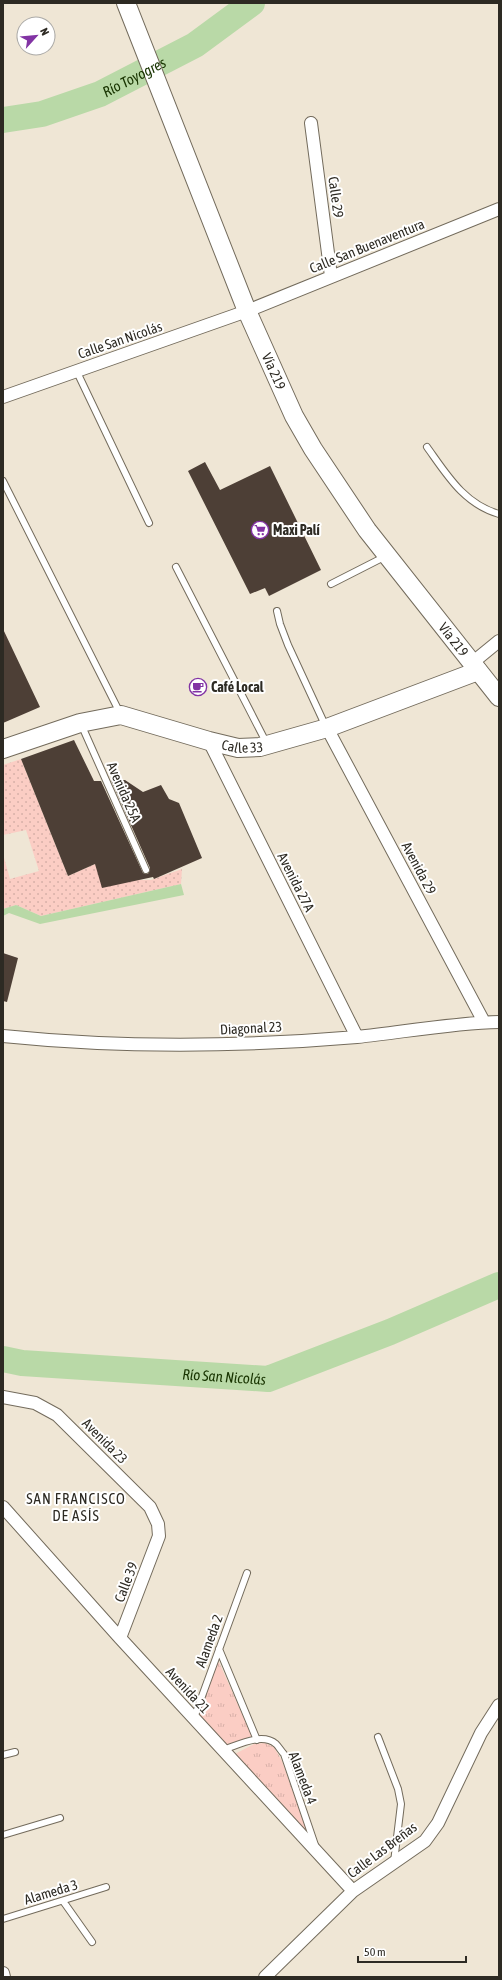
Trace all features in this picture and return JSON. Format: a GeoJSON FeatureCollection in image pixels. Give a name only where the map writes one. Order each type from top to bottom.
{"type":"FeatureCollection","features":[{"type":"Feature","properties":{"kind":"main road","name":"Vía 219"},"geometry":{"type":"LineString","coordinates":[[126,3],[247,311],[294,416],[313,449],[367,530],[499,697]]}},
{"type":"Feature","properties":{"kind":"main road","name":"Calle 33"},"geometry":{"type":"LineString","coordinates":[[3,749],[80,723],[121,715],[238,748],[268,745],[327,728],[475,667]]}},
{"type":"Feature","properties":{"kind":"street","name":"Calle 29"},"geometry":{"type":"LineString","coordinates":[[311,123],[331,276]]}},
{"type":"Feature","properties":{"kind":"street","name":"Calle San Buenaventura"},"geometry":{"type":"LineString","coordinates":[[247,311],[499,209]]}},
{"type":"Feature","properties":{"kind":"street","name":"Calle San Nicolás"},"geometry":{"type":"LineString","coordinates":[[3,397],[247,311]]}},
{"type":"Feature","properties":{"kind":"street"},"geometry":{"type":"LineString","coordinates":[[475,667],[499,641]]}},
{"type":"Feature","properties":{"kind":"street","name":"Avenida 29"},"geometry":{"type":"LineString","coordinates":[[327,728],[484,1022]]}},
{"type":"Feature","properties":{"kind":"street","name":"Avenida 27A"},"geometry":{"type":"LineString","coordinates":[[209,741],[357,1037]]}},
{"type":"Feature","properties":{"kind":"street","name":"Diagonal 23"},"geometry":{"type":"LineString","coordinates":[[3,1036],[68,1043],[180,1046],[357,1037],[484,1022],[499,1022]]}},
{"type":"Feature","properties":{"kind":"street","name":"Avenida 23"},"geometry":{"type":"LineString","coordinates":[[3,1397],[35,1403],[57,1415],[150,1507],[158,1524],[159,1536]]}},
{"type":"Feature","properties":{"kind":"street","name":"Avenida 21"},"geometry":{"type":"LineString","coordinates":[[3,1507],[120,1638],[353,1891]]}},
{"type":"Feature","properties":{"kind":"street","name":"Calle 39"},"geometry":{"type":"LineString","coordinates":[[120,1638],[159,1536]]}},
{"type":"Feature","properties":{"kind":"street","name":"Calle Las Breñas"},"geometry":{"type":"LineString","coordinates":[[265,1977],[353,1891],[425,1841],[438,1823],[481,1733],[499,1705]]}},
{"type":"Feature","properties":{"kind":"street"},"geometry":{"type":"LineString","coordinates":[[3,1973],[4,1977]]}},
{"type":"Feature","properties":{"kind":"lane"},"geometry":{"type":"LineString","coordinates":[[76,372],[149,523]]}},
{"type":"Feature","properties":{"kind":"lane"},"geometry":{"type":"LineString","coordinates":[[427,447],[450,480],[465,497],[482,508],[499,514]]}},
{"type":"Feature","properties":{"kind":"lane"},"geometry":{"type":"LineString","coordinates":[[3,480],[121,715]]}},
{"type":"Feature","properties":{"kind":"lane"},"geometry":{"type":"LineString","coordinates":[[331,584],[387,555]]}},
{"type":"Feature","properties":{"kind":"lane"},"geometry":{"type":"LineString","coordinates":[[176,567],[268,745]]}},
{"type":"Feature","properties":{"kind":"lane"},"geometry":{"type":"LineString","coordinates":[[277,611],[288,645],[327,728]]}},
{"type":"Feature","properties":{"kind":"lane","name":"Avenida 25A"},"geometry":{"type":"LineString","coordinates":[[80,723],[146,870]]}},
{"type":"Feature","properties":{"kind":"lane","name":"Alameda 2"},"geometry":{"type":"LineString","coordinates":[[194,1718],[247,1573]]}},
{"type":"Feature","properties":{"kind":"lane"},"geometry":{"type":"LineString","coordinates":[[219,1649],[257,1740]]}},
{"type":"Feature","properties":{"kind":"lane"},"geometry":{"type":"LineString","coordinates":[[378,1737],[398,1789],[401,1804],[394,1862]]}},
{"type":"Feature","properties":{"kind":"lane","name":"Alameda 4"},"geometry":{"type":"LineString","coordinates":[[223,1750],[257,1740],[266,1739],[276,1744],[284,1754],[317,1851]]}},
{"type":"Feature","properties":{"kind":"lane"},"geometry":{"type":"LineString","coordinates":[[3,1755],[15,1752]]}},
{"type":"Feature","properties":{"kind":"lane"},"geometry":{"type":"LineString","coordinates":[[3,1836],[60,1818]]}},
{"type":"Feature","properties":{"kind":"lane","name":"Alameda 3"},"geometry":{"type":"LineString","coordinates":[[3,1919],[63,1902],[106,1887]]}},
{"type":"Feature","properties":{"kind":"lane"},"geometry":{"type":"LineString","coordinates":[[63,1902],[92,1942]]}},
{"type":"Feature","properties":{"kind":"green space"},"geometry":{"type":"Polygon","coordinates":[[[21,759],[68,876],[95,864],[135,880],[151,880],[182,869],[181,884],[41,916],[16,905],[3,909],[3,854],[10,879],[39,871],[26,830],[3,835],[3,765],[21,759]]]}},
{"type":"Feature","properties":{"kind":"green space"},"geometry":{"type":"Polygon","coordinates":[[[218,1660],[252,1736],[225,1746],[198,1716],[218,1660]]]}},
{"type":"Feature","properties":{"kind":"green space"},"geometry":{"type":"Polygon","coordinates":[[[265,1743],[274,1747],[282,1761],[309,1837],[233,1755],[254,1744],[265,1743]]]}},
{"type":"Feature","properties":{"kind":"shaded area"},"geometry":{"type":"Polygon","coordinates":[[[181,884],[184,895],[40,924],[9,913],[3,916],[3,909],[16,905],[41,916],[181,884]]]}},
{"type":"Feature","properties":{"kind":"building","name":"Maxi Palí"},"geometry":{"type":"Polygon","coordinates":[[[205,462],[220,490],[270,466],[321,570],[269,596],[265,588],[250,594],[188,471],[205,462]]]}},
{"type":"Feature","properties":{"kind":"building"},"geometry":{"type":"Polygon","coordinates":[[[3,629],[40,707],[3,723],[3,629]]]}},
{"type":"Feature","properties":{"kind":"building"},"geometry":{"type":"Polygon","coordinates":[[[74,740],[94,781],[101,781],[143,873],[148,874],[150,868],[111,780],[125,780],[143,792],[161,785],[169,799],[179,803],[202,858],[154,879],[153,877],[102,888],[95,864],[68,876],[21,759],[74,740]]]}},
{"type":"Feature","properties":{"kind":"building"},"geometry":{"type":"Polygon","coordinates":[[[3,953],[18,958],[7,1002],[3,1001],[3,953]]]}},
{"type":"Feature","properties":{"kind":"waterway","name":"Río Toyogres"},"geometry":{"type":"LineString","coordinates":[[3,120],[42,114],[100,94],[195,45],[252,3]]}},
{"type":"Feature","properties":{"kind":"waterway","name":"Río San Nicolás"},"geometry":{"type":"LineString","coordinates":[[3,1359],[22,1363],[268,1379],[390,1332],[499,1285]]}},
{"type":"Feature","properties":{"kind":"place","name":"Maxi Palí"},"geometry":{"type":"Point","coordinates":[260,530]}},
{"type":"Feature","properties":{"kind":"place","name":"Café Local"},"geometry":{"type":"Point","coordinates":[198,687]}},
{"type":"Feature","properties":{"kind":"district","name":"SAN FRANCISCO DE ASÍS"},"geometry":{"type":"Point","coordinates":[76,1506]}}]}
